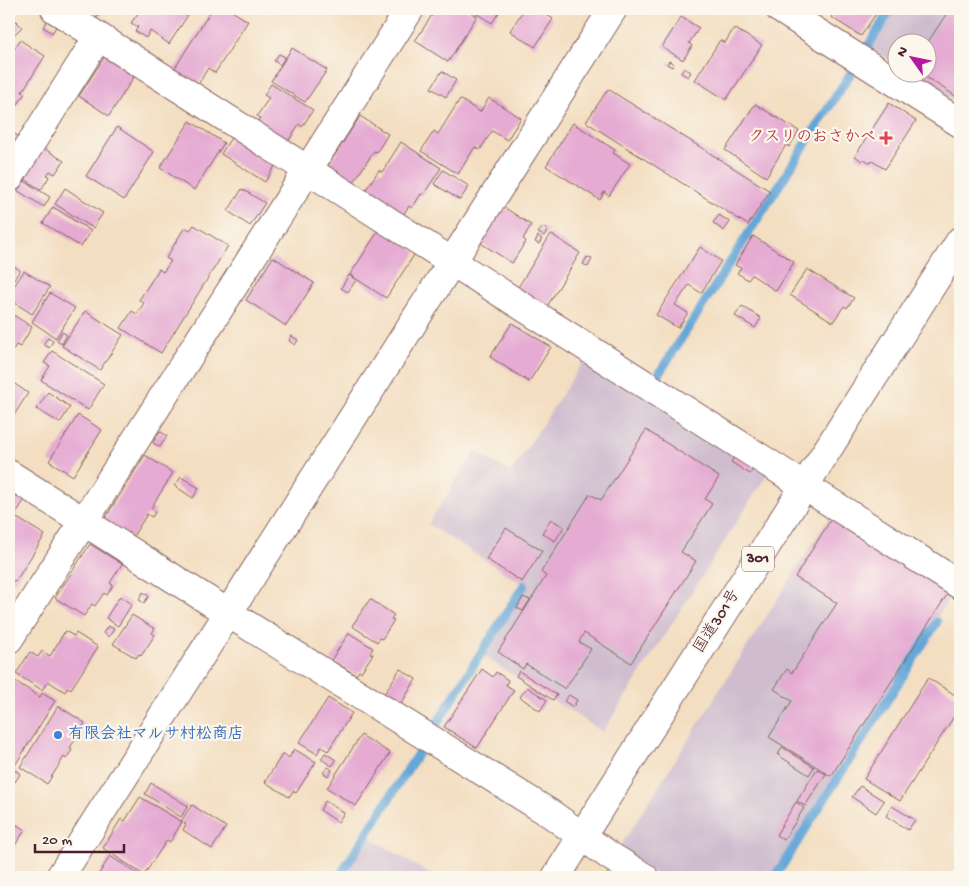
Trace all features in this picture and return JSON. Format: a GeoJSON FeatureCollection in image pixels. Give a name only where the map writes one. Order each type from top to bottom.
{"type":"FeatureCollection","features":[{"type":"Feature","properties":{"kind":"main road"},"geometry":{"type":"LineString","coordinates":[[54,9],[960,585]]}},
{"type":"Feature","properties":{"kind":"main road"},"geometry":{"type":"LineString","coordinates":[[9,639],[410,9]]}},
{"type":"Feature","properties":{"kind":"main road"},"geometry":{"type":"LineString","coordinates":[[60,877],[613,9]]}},
{"type":"Feature","properties":{"kind":"main road"},"geometry":{"type":"LineString","coordinates":[[780,9],[960,123]]}},
{"type":"Feature","properties":{"kind":"main road"},"geometry":{"type":"LineString","coordinates":[[9,178],[98,37]]}},
{"type":"Feature","properties":{"kind":"main road","name":"国道301号"},"geometry":{"type":"LineString","coordinates":[[556,877],[960,241]]}},
{"type":"Feature","properties":{"kind":"main road"},"geometry":{"type":"LineString","coordinates":[[9,474],[551,814],[644,877]]}},
{"type":"Feature","properties":{"kind":"shaded area"},"geometry":{"type":"Polygon","coordinates":[[[895,9],[960,9],[960,104],[925,82],[936,82],[936,32],[886,32],[886,57],[870,47],[895,9]]]}},
{"type":"Feature","properties":{"kind":"shaded area"},"geometry":{"type":"Polygon","coordinates":[[[586,357],[768,473],[603,732],[483,656],[527,587],[428,524],[475,451],[511,473],[586,357]]]}},
{"type":"Feature","properties":{"kind":"shaded area"},"geometry":{"type":"Polygon","coordinates":[[[832,513],[954,591],[772,877],[660,877],[618,850],[832,513]]]}},
{"type":"Feature","properties":{"kind":"shaded area"},"geometry":{"type":"Polygon","coordinates":[[[368,836],[434,877],[342,877],[368,836]]]}},
{"type":"Feature","properties":{"kind":"building"},"geometry":{"type":"Polygon","coordinates":[[[82,9],[106,9],[93,21],[82,9]]]}},
{"type":"Feature","properties":{"kind":"building"},"geometry":{"type":"Polygon","coordinates":[[[141,9],[192,9],[169,44],[150,31],[146,38],[135,31],[138,27],[131,23],[141,9]]]}},
{"type":"Feature","properties":{"kind":"building"},"geometry":{"type":"Polygon","coordinates":[[[212,9],[231,9],[248,21],[215,73],[208,68],[197,86],[173,71],[212,9]]]}},
{"type":"Feature","properties":{"kind":"building"},"geometry":{"type":"Polygon","coordinates":[[[436,9],[465,9],[477,16],[448,62],[415,41],[436,9]]]}},
{"type":"Feature","properties":{"kind":"building"},"geometry":{"type":"Polygon","coordinates":[[[469,9],[501,9],[492,23],[469,9]]]}},
{"type":"Feature","properties":{"kind":"building"},"geometry":{"type":"Polygon","coordinates":[[[524,9],[537,9],[553,19],[535,47],[510,31],[524,9]]]}},
{"type":"Feature","properties":{"kind":"building"},"geometry":{"type":"Polygon","coordinates":[[[837,9],[879,9],[861,36],[831,17],[837,9]]]}},
{"type":"Feature","properties":{"kind":"building"},"geometry":{"type":"Polygon","coordinates":[[[940,9],[960,9],[960,99],[934,82],[936,82],[935,32],[947,13],[940,9]]]}},
{"type":"Feature","properties":{"kind":"building"},"geometry":{"type":"Polygon","coordinates":[[[9,14],[22,27],[9,40],[9,14]]]}},
{"type":"Feature","properties":{"kind":"building"},"geometry":{"type":"Polygon","coordinates":[[[681,17],[699,28],[689,43],[692,46],[683,60],[662,47],[681,17]]]}},
{"type":"Feature","properties":{"kind":"building"},"geometry":{"type":"Polygon","coordinates":[[[47,21],[56,27],[52,33],[43,27],[47,21]]]}},
{"type":"Feature","properties":{"kind":"building"},"geometry":{"type":"Polygon","coordinates":[[[734,28],[762,45],[726,100],[695,80],[720,40],[725,43],[734,28]]]}},
{"type":"Feature","properties":{"kind":"building"},"geometry":{"type":"Polygon","coordinates":[[[20,40],[45,56],[22,92],[25,93],[11,115],[9,114],[9,52],[11,54],[20,40]]]}},
{"type":"Feature","properties":{"kind":"building"},"geometry":{"type":"Polygon","coordinates":[[[292,48],[327,70],[305,102],[271,81],[292,48]]]}},
{"type":"Feature","properties":{"kind":"building"},"geometry":{"type":"Polygon","coordinates":[[[107,53],[137,72],[109,116],[79,96],[107,53]]]}},
{"type":"Feature","properties":{"kind":"building"},"geometry":{"type":"Polygon","coordinates":[[[279,54],[285,57],[280,65],[274,61],[279,54]]]}},
{"type":"Feature","properties":{"kind":"building"},"geometry":{"type":"Polygon","coordinates":[[[669,61],[674,64],[672,67],[667,64],[669,61]]]}},
{"type":"Feature","properties":{"kind":"building"},"geometry":{"type":"Polygon","coordinates":[[[684,68],[691,72],[688,77],[681,73],[684,68]]]}},
{"type":"Feature","properties":{"kind":"building"},"geometry":{"type":"Polygon","coordinates":[[[442,71],[456,80],[446,97],[431,88],[442,71]]]}},
{"type":"Feature","properties":{"kind":"building"},"geometry":{"type":"Polygon","coordinates":[[[271,84],[313,110],[302,127],[299,124],[286,145],[255,125],[260,118],[257,116],[269,98],[264,95],[271,84]]]}},
{"type":"Feature","properties":{"kind":"building"},"geometry":{"type":"Polygon","coordinates":[[[608,89],[770,191],[748,225],[586,122],[608,89]]]}},
{"type":"Feature","properties":{"kind":"building"},"geometry":{"type":"Polygon","coordinates":[[[489,98],[521,118],[507,140],[492,131],[480,150],[475,147],[458,174],[421,151],[434,131],[438,134],[460,99],[480,112],[489,98]]]}},
{"type":"Feature","properties":{"kind":"building","name":"クスリのおさかべ"},"geometry":{"type":"Polygon","coordinates":[[[889,103],[916,121],[885,169],[872,161],[871,163],[864,159],[862,161],[855,156],[889,103]]]}},
{"type":"Feature","properties":{"kind":"building"},"geometry":{"type":"Polygon","coordinates":[[[755,104],[799,131],[789,147],[786,145],[766,177],[725,150],[755,104]]]}},
{"type":"Feature","properties":{"kind":"building"},"geometry":{"type":"Polygon","coordinates":[[[360,116],[388,134],[377,152],[374,151],[353,183],[327,167],[360,116]]]}},
{"type":"Feature","properties":{"kind":"building"},"geometry":{"type":"Polygon","coordinates":[[[190,121],[224,143],[194,190],[160,168],[190,121]]]}},
{"type":"Feature","properties":{"kind":"building"},"geometry":{"type":"Polygon","coordinates":[[[573,123],[615,150],[613,153],[630,164],[609,196],[604,192],[600,200],[546,166],[573,123]]]}},
{"type":"Feature","properties":{"kind":"building"},"geometry":{"type":"Polygon","coordinates":[[[117,127],[154,152],[124,200],[86,176],[117,127]]]}},
{"type":"Feature","properties":{"kind":"building"},"geometry":{"type":"Polygon","coordinates":[[[9,130],[19,137],[13,146],[9,144],[9,130]]]}},
{"type":"Feature","properties":{"kind":"building"},"geometry":{"type":"Polygon","coordinates":[[[234,133],[278,161],[265,182],[221,154],[234,133]]]}},
{"type":"Feature","properties":{"kind":"building"},"geometry":{"type":"Polygon","coordinates":[[[401,142],[441,168],[423,195],[421,194],[412,208],[409,206],[403,215],[365,191],[379,170],[382,172],[401,142]]]}},
{"type":"Feature","properties":{"kind":"building"},"geometry":{"type":"Polygon","coordinates":[[[42,147],[64,161],[55,174],[50,171],[47,175],[49,177],[41,190],[23,178],[42,147]]]}},
{"type":"Feature","properties":{"kind":"building"},"geometry":{"type":"Polygon","coordinates":[[[443,170],[469,186],[460,200],[434,184],[443,170]]]}},
{"type":"Feature","properties":{"kind":"building"},"geometry":{"type":"Polygon","coordinates":[[[21,179],[50,197],[44,207],[15,189],[21,179]]]}},
{"type":"Feature","properties":{"kind":"building"},"geometry":{"type":"Polygon","coordinates":[[[65,188],[103,213],[93,228],[55,204],[65,188]]]}},
{"type":"Feature","properties":{"kind":"building"},"geometry":{"type":"Polygon","coordinates":[[[242,189],[265,203],[250,226],[228,211],[242,189]]]}},
{"type":"Feature","properties":{"kind":"building"},"geometry":{"type":"Polygon","coordinates":[[[502,206],[531,225],[523,239],[526,241],[512,263],[479,242],[502,206]]]}},
{"type":"Feature","properties":{"kind":"building"},"geometry":{"type":"Polygon","coordinates":[[[53,207],[91,231],[81,247],[43,223],[53,207]]]}},
{"type":"Feature","properties":{"kind":"building"},"geometry":{"type":"Polygon","coordinates":[[[719,215],[730,222],[724,231],[713,223],[719,215]]]}},
{"type":"Feature","properties":{"kind":"building"},"geometry":{"type":"Polygon","coordinates":[[[194,225],[228,246],[161,353],[121,328],[132,311],[137,314],[144,303],[139,300],[159,269],[163,272],[171,261],[166,258],[185,227],[190,230],[194,225]]]}},
{"type":"Feature","properties":{"kind":"building"},"geometry":{"type":"Polygon","coordinates":[[[543,227],[548,230],[544,236],[538,233],[543,227]]]}},
{"type":"Feature","properties":{"kind":"building"},"geometry":{"type":"Polygon","coordinates":[[[380,228],[416,252],[386,298],[350,275],[380,228]]]}},
{"type":"Feature","properties":{"kind":"building"},"geometry":{"type":"Polygon","coordinates":[[[551,234],[580,253],[546,308],[517,289],[551,234]]]}},
{"type":"Feature","properties":{"kind":"building"},"geometry":{"type":"Polygon","coordinates":[[[538,236],[542,239],[539,244],[535,242],[538,236]]]}},
{"type":"Feature","properties":{"kind":"building"},"geometry":{"type":"Polygon","coordinates":[[[753,236],[794,262],[776,291],[752,275],[748,280],[737,273],[741,268],[735,265],[753,236]]]}},
{"type":"Feature","properties":{"kind":"building"},"geometry":{"type":"Polygon","coordinates":[[[700,247],[721,261],[701,293],[689,285],[675,305],[688,313],[678,328],[656,315],[700,247]]]}},
{"type":"Feature","properties":{"kind":"building"},"geometry":{"type":"Polygon","coordinates":[[[273,257],[314,283],[286,326],[246,300],[273,257]]]}},
{"type":"Feature","properties":{"kind":"building"},"geometry":{"type":"Polygon","coordinates":[[[587,257],[592,259],[588,267],[583,264],[587,257]]]}},
{"type":"Feature","properties":{"kind":"building"},"geometry":{"type":"Polygon","coordinates":[[[9,263],[20,270],[9,287],[9,263]]]}},
{"type":"Feature","properties":{"kind":"building"},"geometry":{"type":"Polygon","coordinates":[[[807,269],[854,298],[847,308],[844,306],[833,322],[790,295],[807,269]]]}},
{"type":"Feature","properties":{"kind":"building"},"geometry":{"type":"Polygon","coordinates":[[[24,271],[50,287],[32,314],[9,299],[9,294],[24,271]]]}},
{"type":"Feature","properties":{"kind":"building"},"geometry":{"type":"Polygon","coordinates":[[[349,275],[356,280],[348,292],[341,288],[349,275]]]}},
{"type":"Feature","properties":{"kind":"building"},"geometry":{"type":"Polygon","coordinates":[[[50,293],[75,308],[56,338],[32,322],[50,293]]]}},
{"type":"Feature","properties":{"kind":"building"},"geometry":{"type":"Polygon","coordinates":[[[742,306],[761,318],[755,328],[735,316],[742,306]]]}},
{"type":"Feature","properties":{"kind":"building"},"geometry":{"type":"Polygon","coordinates":[[[85,311],[123,335],[100,370],[62,346],[85,311]]]}},
{"type":"Feature","properties":{"kind":"building"},"geometry":{"type":"Polygon","coordinates":[[[9,312],[32,327],[20,347],[16,345],[9,356],[9,312]]]}},
{"type":"Feature","properties":{"kind":"building"},"geometry":{"type":"Polygon","coordinates":[[[512,323],[551,347],[529,382],[490,357],[512,323]]]}},
{"type":"Feature","properties":{"kind":"building"},"geometry":{"type":"Polygon","coordinates":[[[62,332],[67,335],[62,344],[57,341],[62,332]]]}},
{"type":"Feature","properties":{"kind":"building"},"geometry":{"type":"Polygon","coordinates":[[[291,336],[298,340],[295,345],[289,341],[291,336]]]}},
{"type":"Feature","properties":{"kind":"building"},"geometry":{"type":"Polygon","coordinates":[[[48,338],[53,341],[49,348],[43,344],[48,338]]]}},
{"type":"Feature","properties":{"kind":"building"},"geometry":{"type":"Polygon","coordinates":[[[52,351],[104,384],[88,410],[41,380],[50,366],[44,363],[52,351]]]}},
{"type":"Feature","properties":{"kind":"building"},"geometry":{"type":"Polygon","coordinates":[[[9,380],[28,393],[9,423],[9,380]]]}},
{"type":"Feature","properties":{"kind":"building"},"geometry":{"type":"Polygon","coordinates":[[[48,392],[70,407],[60,423],[37,409],[48,392]]]}},
{"type":"Feature","properties":{"kind":"building"},"geometry":{"type":"Polygon","coordinates":[[[78,415],[102,430],[73,476],[49,461],[78,415]]]}},
{"type":"Feature","properties":{"kind":"building"},"geometry":{"type":"Polygon","coordinates":[[[646,430],[719,477],[705,499],[712,504],[681,552],[696,561],[631,663],[584,633],[579,642],[591,649],[565,689],[526,664],[523,669],[498,652],[546,576],[541,572],[590,494],[601,500],[646,430]]]}},
{"type":"Feature","properties":{"kind":"building"},"geometry":{"type":"Polygon","coordinates":[[[160,431],[167,436],[160,447],[153,443],[160,431]]]}},
{"type":"Feature","properties":{"kind":"building"},"geometry":{"type":"Polygon","coordinates":[[[736,453],[756,465],[750,474],[731,462],[736,453]]]}},
{"type":"Feature","properties":{"kind":"building"},"geometry":{"type":"Polygon","coordinates":[[[145,455],[173,473],[151,508],[156,511],[152,517],[147,514],[132,538],[104,520],[145,455]]]}},
{"type":"Feature","properties":{"kind":"building"},"geometry":{"type":"Polygon","coordinates":[[[181,477],[199,488],[193,498],[175,486],[181,477]]]}},
{"type":"Feature","properties":{"kind":"building"},"geometry":{"type":"Polygon","coordinates":[[[9,484],[27,496],[9,525],[9,484]]]}},
{"type":"Feature","properties":{"kind":"building"},"geometry":{"type":"Polygon","coordinates":[[[833,516],[950,590],[831,776],[769,737],[792,701],[774,689],[787,669],[792,673],[837,603],[795,577],[833,516]]]}},
{"type":"Feature","properties":{"kind":"building"},"geometry":{"type":"Polygon","coordinates":[[[17,518],[45,535],[15,582],[9,578],[9,531],[17,518]]]}},
{"type":"Feature","properties":{"kind":"building"},"geometry":{"type":"Polygon","coordinates":[[[551,519],[564,527],[555,541],[542,533],[551,519]]]}},
{"type":"Feature","properties":{"kind":"building"},"geometry":{"type":"Polygon","coordinates":[[[506,528],[542,551],[522,582],[486,559],[506,528]]]}},
{"type":"Feature","properties":{"kind":"building"},"geometry":{"type":"Polygon","coordinates":[[[90,544],[122,564],[110,583],[113,585],[107,595],[104,593],[95,606],[92,604],[84,616],[55,598],[90,544]]]}},
{"type":"Feature","properties":{"kind":"building"},"geometry":{"type":"Polygon","coordinates":[[[143,592],[149,596],[144,603],[139,600],[143,592]]]}},
{"type":"Feature","properties":{"kind":"building"},"geometry":{"type":"Polygon","coordinates":[[[120,596],[132,604],[118,626],[106,618],[120,596]]]}},
{"type":"Feature","properties":{"kind":"building"},"geometry":{"type":"Polygon","coordinates":[[[523,597],[530,600],[523,611],[517,608],[523,597]]]}},
{"type":"Feature","properties":{"kind":"building"},"geometry":{"type":"Polygon","coordinates":[[[370,599],[394,615],[391,619],[394,620],[382,639],[380,638],[377,642],[352,626],[370,599]]]}},
{"type":"Feature","properties":{"kind":"building"},"geometry":{"type":"Polygon","coordinates":[[[132,615],[155,629],[152,633],[155,635],[141,656],[139,654],[136,658],[113,644],[132,615]]]}},
{"type":"Feature","properties":{"kind":"building"},"geometry":{"type":"Polygon","coordinates":[[[108,626],[114,629],[109,637],[103,633],[108,626]]]}},
{"type":"Feature","properties":{"kind":"building"},"geometry":{"type":"Polygon","coordinates":[[[65,631],[74,636],[76,633],[98,647],[71,689],[68,687],[65,692],[48,681],[42,690],[16,674],[30,652],[38,657],[42,651],[50,656],[65,631]]]}},
{"type":"Feature","properties":{"kind":"building"},"geometry":{"type":"Polygon","coordinates":[[[349,633],[373,648],[370,653],[373,654],[361,672],[359,671],[356,675],[331,660],[349,633]]]}},
{"type":"Feature","properties":{"kind":"building"},"geometry":{"type":"Polygon","coordinates":[[[400,669],[416,679],[401,704],[384,694],[400,669]]]}},
{"type":"Feature","properties":{"kind":"building"},"geometry":{"type":"Polygon","coordinates":[[[482,669],[493,677],[496,672],[508,680],[506,685],[514,690],[477,748],[444,727],[482,669]]]}},
{"type":"Feature","properties":{"kind":"building"},"geometry":{"type":"Polygon","coordinates":[[[519,671],[557,695],[553,700],[516,676],[519,671]]]}},
{"type":"Feature","properties":{"kind":"building"},"geometry":{"type":"Polygon","coordinates":[[[9,677],[40,697],[42,693],[55,701],[9,775],[9,677]]]}},
{"type":"Feature","properties":{"kind":"building"},"geometry":{"type":"Polygon","coordinates":[[[928,678],[960,698],[960,707],[900,801],[864,779],[928,678]]]}},
{"type":"Feature","properties":{"kind":"building"},"geometry":{"type":"Polygon","coordinates":[[[527,687],[547,700],[540,711],[520,697],[527,687]]]}},
{"type":"Feature","properties":{"kind":"building"},"geometry":{"type":"Polygon","coordinates":[[[569,695],[577,700],[573,707],[564,701],[569,695]]]}},
{"type":"Feature","properties":{"kind":"building"},"geometry":{"type":"Polygon","coordinates":[[[328,698],[352,713],[328,751],[321,747],[317,754],[299,743],[328,698]]]}},
{"type":"Feature","properties":{"kind":"building","name":"有限会社マルサ村松商店"},"geometry":{"type":"Polygon","coordinates":[[[58,706],[85,723],[70,748],[72,750],[66,759],[64,757],[47,784],[20,767],[58,706]]]}},
{"type":"Feature","properties":{"kind":"building"},"geometry":{"type":"Polygon","coordinates":[[[361,735],[390,753],[356,806],[327,788],[361,735]]]}},
{"type":"Feature","properties":{"kind":"building"},"geometry":{"type":"Polygon","coordinates":[[[782,747],[814,767],[809,775],[778,755],[782,747]]]}},
{"type":"Feature","properties":{"kind":"building"},"geometry":{"type":"Polygon","coordinates":[[[294,749],[316,762],[296,793],[293,791],[289,797],[265,782],[283,753],[289,758],[294,749]]]}},
{"type":"Feature","properties":{"kind":"building"},"geometry":{"type":"Polygon","coordinates":[[[325,753],[336,760],[332,766],[321,759],[325,753]]]}},
{"type":"Feature","properties":{"kind":"building"},"geometry":{"type":"Polygon","coordinates":[[[328,767],[332,770],[328,776],[323,773],[328,767]]]}},
{"type":"Feature","properties":{"kind":"building"},"geometry":{"type":"Polygon","coordinates":[[[817,769],[826,774],[805,806],[797,801],[817,769]]]}},
{"type":"Feature","properties":{"kind":"building"},"geometry":{"type":"Polygon","coordinates":[[[15,770],[20,774],[15,782],[10,778],[15,770]]]}},
{"type":"Feature","properties":{"kind":"building"},"geometry":{"type":"Polygon","coordinates":[[[151,783],[188,806],[181,817],[145,794],[151,783]]]}},
{"type":"Feature","properties":{"kind":"building"},"geometry":{"type":"Polygon","coordinates":[[[860,786],[884,801],[876,813],[852,797],[860,786]]]}},
{"type":"Feature","properties":{"kind":"building"},"geometry":{"type":"Polygon","coordinates":[[[140,797],[182,822],[170,842],[167,840],[144,875],[103,848],[121,819],[125,821],[140,797]]]}},
{"type":"Feature","properties":{"kind":"building"},"geometry":{"type":"Polygon","coordinates":[[[325,801],[344,813],[338,822],[320,810],[325,801]]]}},
{"type":"Feature","properties":{"kind":"building"},"geometry":{"type":"Polygon","coordinates":[[[796,802],[804,808],[784,840],[776,835],[796,802]]]}},
{"type":"Feature","properties":{"kind":"building"},"geometry":{"type":"Polygon","coordinates":[[[192,805],[226,827],[212,849],[183,830],[186,824],[181,821],[192,805]]]}},
{"type":"Feature","properties":{"kind":"building"},"geometry":{"type":"Polygon","coordinates":[[[892,806],[915,820],[908,830],[886,816],[892,806]]]}},
{"type":"Feature","properties":{"kind":"building"},"geometry":{"type":"Polygon","coordinates":[[[9,820],[25,830],[12,850],[9,849],[9,820]]]}},
{"type":"Feature","properties":{"kind":"building"},"geometry":{"type":"Polygon","coordinates":[[[110,856],[143,877],[97,877],[110,856]]]}},
{"type":"Feature","properties":{"kind":"building"},"geometry":{"type":"Polygon","coordinates":[[[611,868],[626,877],[605,877],[611,868]]]}},
{"type":"Feature","properties":{"kind":"waterway"},"geometry":{"type":"LineString","coordinates":[[868,46],[891,9]]}},
{"type":"Feature","properties":{"kind":"waterway"},"geometry":{"type":"LineString","coordinates":[[655,380],[854,68]]}},
{"type":"Feature","properties":{"kind":"waterway"},"geometry":{"type":"LineString","coordinates":[[434,728],[524,585]]}},
{"type":"Feature","properties":{"kind":"waterway"},"geometry":{"type":"LineString","coordinates":[[775,877],[937,622]]}},
{"type":"Feature","properties":{"kind":"waterway"},"geometry":{"type":"LineString","coordinates":[[339,877],[422,747]]}},
{"type":"Feature","properties":{"kind":"place","name":"クスリのおさかべ"},"geometry":{"type":"Point","coordinates":[886,138]}},
{"type":"Feature","properties":{"kind":"place","name":"有限会社マルサ村松商店"},"geometry":{"type":"Point","coordinates":[58,735]}}]}
